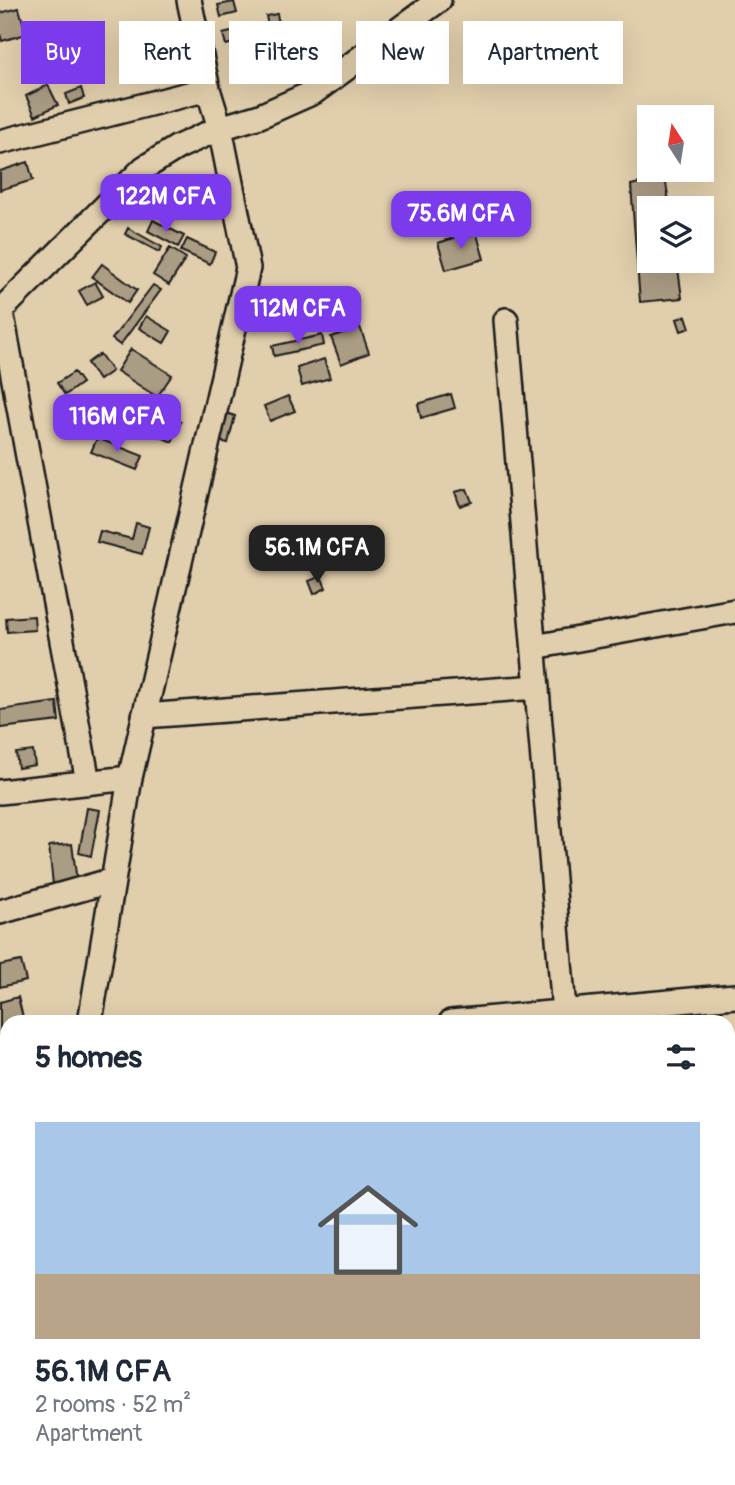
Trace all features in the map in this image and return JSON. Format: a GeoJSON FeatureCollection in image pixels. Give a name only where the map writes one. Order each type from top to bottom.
{"type":"FeatureCollection","features":[{"type":"Feature","properties":{"kind":"street"},"geometry":{"type":"LineString","coordinates":[[91,1015],[130,778],[248,268],[220,128],[208,89],[189,0]]}},
{"type":"Feature","properties":{"kind":"street"},"geometry":{"type":"LineString","coordinates":[[88,782],[1,311],[144,167],[178,147],[220,128],[260,116],[314,92],[439,0]]}},
{"type":"Feature","properties":{"kind":"street"},"geometry":{"type":"LineString","coordinates":[[0,142],[208,89]]}},
{"type":"Feature","properties":{"kind":"street"},"geometry":{"type":"LineString","coordinates":[[506,320],[564,1015]]}},
{"type":"Feature","properties":{"kind":"street"},"geometry":{"type":"LineString","coordinates":[[534,647],[735,611]]}},
{"type":"Feature","properties":{"kind":"street"},"geometry":{"type":"LineString","coordinates":[[144,716],[537,687]]}},
{"type":"Feature","properties":{"kind":"street"},"geometry":{"type":"LineString","coordinates":[[0,792],[130,778]]}},
{"type":"Feature","properties":{"kind":"street"},"geometry":{"type":"LineString","coordinates":[[0,912],[113,880]]}},
{"type":"Feature","properties":{"kind":"street"},"geometry":{"type":"LineString","coordinates":[[580,1015],[735,996]]}},
{"type":"Feature","properties":{"kind":"building"},"geometry":{"type":"Polygon","coordinates":[[[234,2],[237,13],[221,17],[218,5],[234,2]]]}},
{"type":"Feature","properties":{"kind":"building"},"geometry":{"type":"Polygon","coordinates":[[[19,8],[22,21],[21,35],[2,41],[0,13],[19,8]]]}},
{"type":"Feature","properties":{"kind":"building"},"geometry":{"type":"Polygon","coordinates":[[[277,14],[278,21],[267,21],[266,16],[277,14]]]}},
{"type":"Feature","properties":{"kind":"building"},"geometry":{"type":"Polygon","coordinates":[[[229,32],[229,44],[226,45],[223,34],[229,32]]]}},
{"type":"Feature","properties":{"kind":"building"},"geometry":{"type":"Polygon","coordinates":[[[48,85],[58,105],[35,116],[26,96],[48,85]]]}},
{"type":"Feature","properties":{"kind":"building"},"geometry":{"type":"Polygon","coordinates":[[[81,88],[84,98],[69,104],[66,94],[81,88]]]}},
{"type":"Feature","properties":{"kind":"building"},"geometry":{"type":"Polygon","coordinates":[[[28,162],[33,180],[0,190],[0,171],[28,162]]]}},
{"type":"Feature","properties":{"kind":"building"},"geometry":{"type":"Polygon","coordinates":[[[666,182],[668,196],[637,196],[637,263],[631,185],[666,182]]]}},
{"type":"Feature","properties":{"kind":"building"},"geometry":{"type":"Polygon","coordinates":[[[153,220],[184,236],[178,247],[148,231],[153,220]]]}},
{"type":"Feature","properties":{"kind":"building"},"geometry":{"type":"Polygon","coordinates":[[[128,228],[162,247],[159,252],[125,234],[128,228]]]}},
{"type":"Feature","properties":{"kind":"building"},"geometry":{"type":"Polygon","coordinates":[[[476,231],[484,259],[446,270],[438,243],[476,231]]]}},
{"type":"Feature","properties":{"kind":"building"},"geometry":{"type":"Polygon","coordinates":[[[187,239],[215,252],[210,264],[181,251],[187,239]]]}},
{"type":"Feature","properties":{"kind":"building"},"geometry":{"type":"Polygon","coordinates":[[[170,248],[186,258],[169,285],[153,275],[170,248]]]}},
{"type":"Feature","properties":{"kind":"building"},"geometry":{"type":"Polygon","coordinates":[[[102,264],[137,290],[128,303],[92,277],[102,264]]]}},
{"type":"Feature","properties":{"kind":"building"},"geometry":{"type":"Polygon","coordinates":[[[638,273],[679,273],[682,298],[640,302],[638,273]]]}},
{"type":"Feature","properties":{"kind":"building"},"geometry":{"type":"Polygon","coordinates":[[[95,282],[103,296],[87,305],[79,291],[95,282]]]}},
{"type":"Feature","properties":{"kind":"building"},"geometry":{"type":"Polygon","coordinates":[[[153,285],[161,290],[120,345],[112,339],[153,285]]]}},
{"type":"Feature","properties":{"kind":"building"},"geometry":{"type":"Polygon","coordinates":[[[146,316],[171,331],[164,343],[139,328],[146,316]]]}},
{"type":"Feature","properties":{"kind":"building"},"geometry":{"type":"Polygon","coordinates":[[[686,316],[690,328],[681,331],[677,319],[686,316]]]}},
{"type":"Feature","properties":{"kind":"building"},"geometry":{"type":"Polygon","coordinates":[[[360,327],[369,353],[341,364],[331,337],[360,327]]]}},
{"type":"Feature","properties":{"kind":"building"},"geometry":{"type":"Polygon","coordinates":[[[322,335],[324,345],[274,356],[272,346],[322,335]]]}},
{"type":"Feature","properties":{"kind":"building"},"geometry":{"type":"Polygon","coordinates":[[[131,349],[172,375],[157,397],[117,371],[131,349]]]}},
{"type":"Feature","properties":{"kind":"building"},"geometry":{"type":"Polygon","coordinates":[[[100,354],[112,371],[99,380],[87,363],[100,354]]]}},
{"type":"Feature","properties":{"kind":"building"},"geometry":{"type":"Polygon","coordinates":[[[324,359],[330,378],[302,386],[297,368],[324,359]]]}},
{"type":"Feature","properties":{"kind":"building"},"geometry":{"type":"Polygon","coordinates":[[[74,372],[82,383],[65,395],[57,383],[74,372]]]}},
{"type":"Feature","properties":{"kind":"building"},"geometry":{"type":"Polygon","coordinates":[[[451,394],[455,408],[421,418],[418,404],[451,394]]]}},
{"type":"Feature","properties":{"kind":"building"},"geometry":{"type":"Polygon","coordinates":[[[288,396],[295,411],[270,421],[264,406],[288,396]]]}},
{"type":"Feature","properties":{"kind":"building"},"geometry":{"type":"Polygon","coordinates":[[[151,409],[181,422],[172,442],[143,429],[151,409]]]}},
{"type":"Feature","properties":{"kind":"building"},"geometry":{"type":"Polygon","coordinates":[[[226,413],[235,416],[228,443],[219,441],[226,413]]]}},
{"type":"Feature","properties":{"kind":"building"},"geometry":{"type":"Polygon","coordinates":[[[97,438],[143,456],[137,470],[91,452],[97,438]]]}},
{"type":"Feature","properties":{"kind":"building"},"geometry":{"type":"Polygon","coordinates":[[[467,489],[472,502],[460,506],[455,492],[467,489]]]}},
{"type":"Feature","properties":{"kind":"building"},"geometry":{"type":"Polygon","coordinates":[[[136,523],[149,527],[142,554],[97,542],[100,531],[132,539],[136,523]]]}},
{"type":"Feature","properties":{"kind":"building"},"geometry":{"type":"Polygon","coordinates":[[[321,576],[326,588],[314,594],[309,581],[321,576]]]}},
{"type":"Feature","properties":{"kind":"building"},"geometry":{"type":"Polygon","coordinates":[[[34,616],[35,630],[7,632],[6,618],[34,616]]]}},
{"type":"Feature","properties":{"kind":"building"},"geometry":{"type":"Polygon","coordinates":[[[57,702],[59,721],[0,728],[0,710],[57,702]]]}},
{"type":"Feature","properties":{"kind":"building"},"geometry":{"type":"Polygon","coordinates":[[[33,751],[35,765],[18,768],[16,753],[33,751]]]}},
{"type":"Feature","properties":{"kind":"building"},"geometry":{"type":"Polygon","coordinates":[[[87,808],[100,810],[91,856],[79,853],[87,808]]]}},
{"type":"Feature","properties":{"kind":"building"},"geometry":{"type":"Polygon","coordinates":[[[72,844],[77,882],[53,885],[49,846],[72,844]]]}},
{"type":"Feature","properties":{"kind":"building"},"geometry":{"type":"Polygon","coordinates":[[[21,961],[26,981],[0,987],[0,965],[21,961]]]}},
{"type":"Feature","properties":{"kind":"building"},"geometry":{"type":"Polygon","coordinates":[[[18,997],[22,1015],[0,1015],[0,1002],[18,997]]]}}]}
